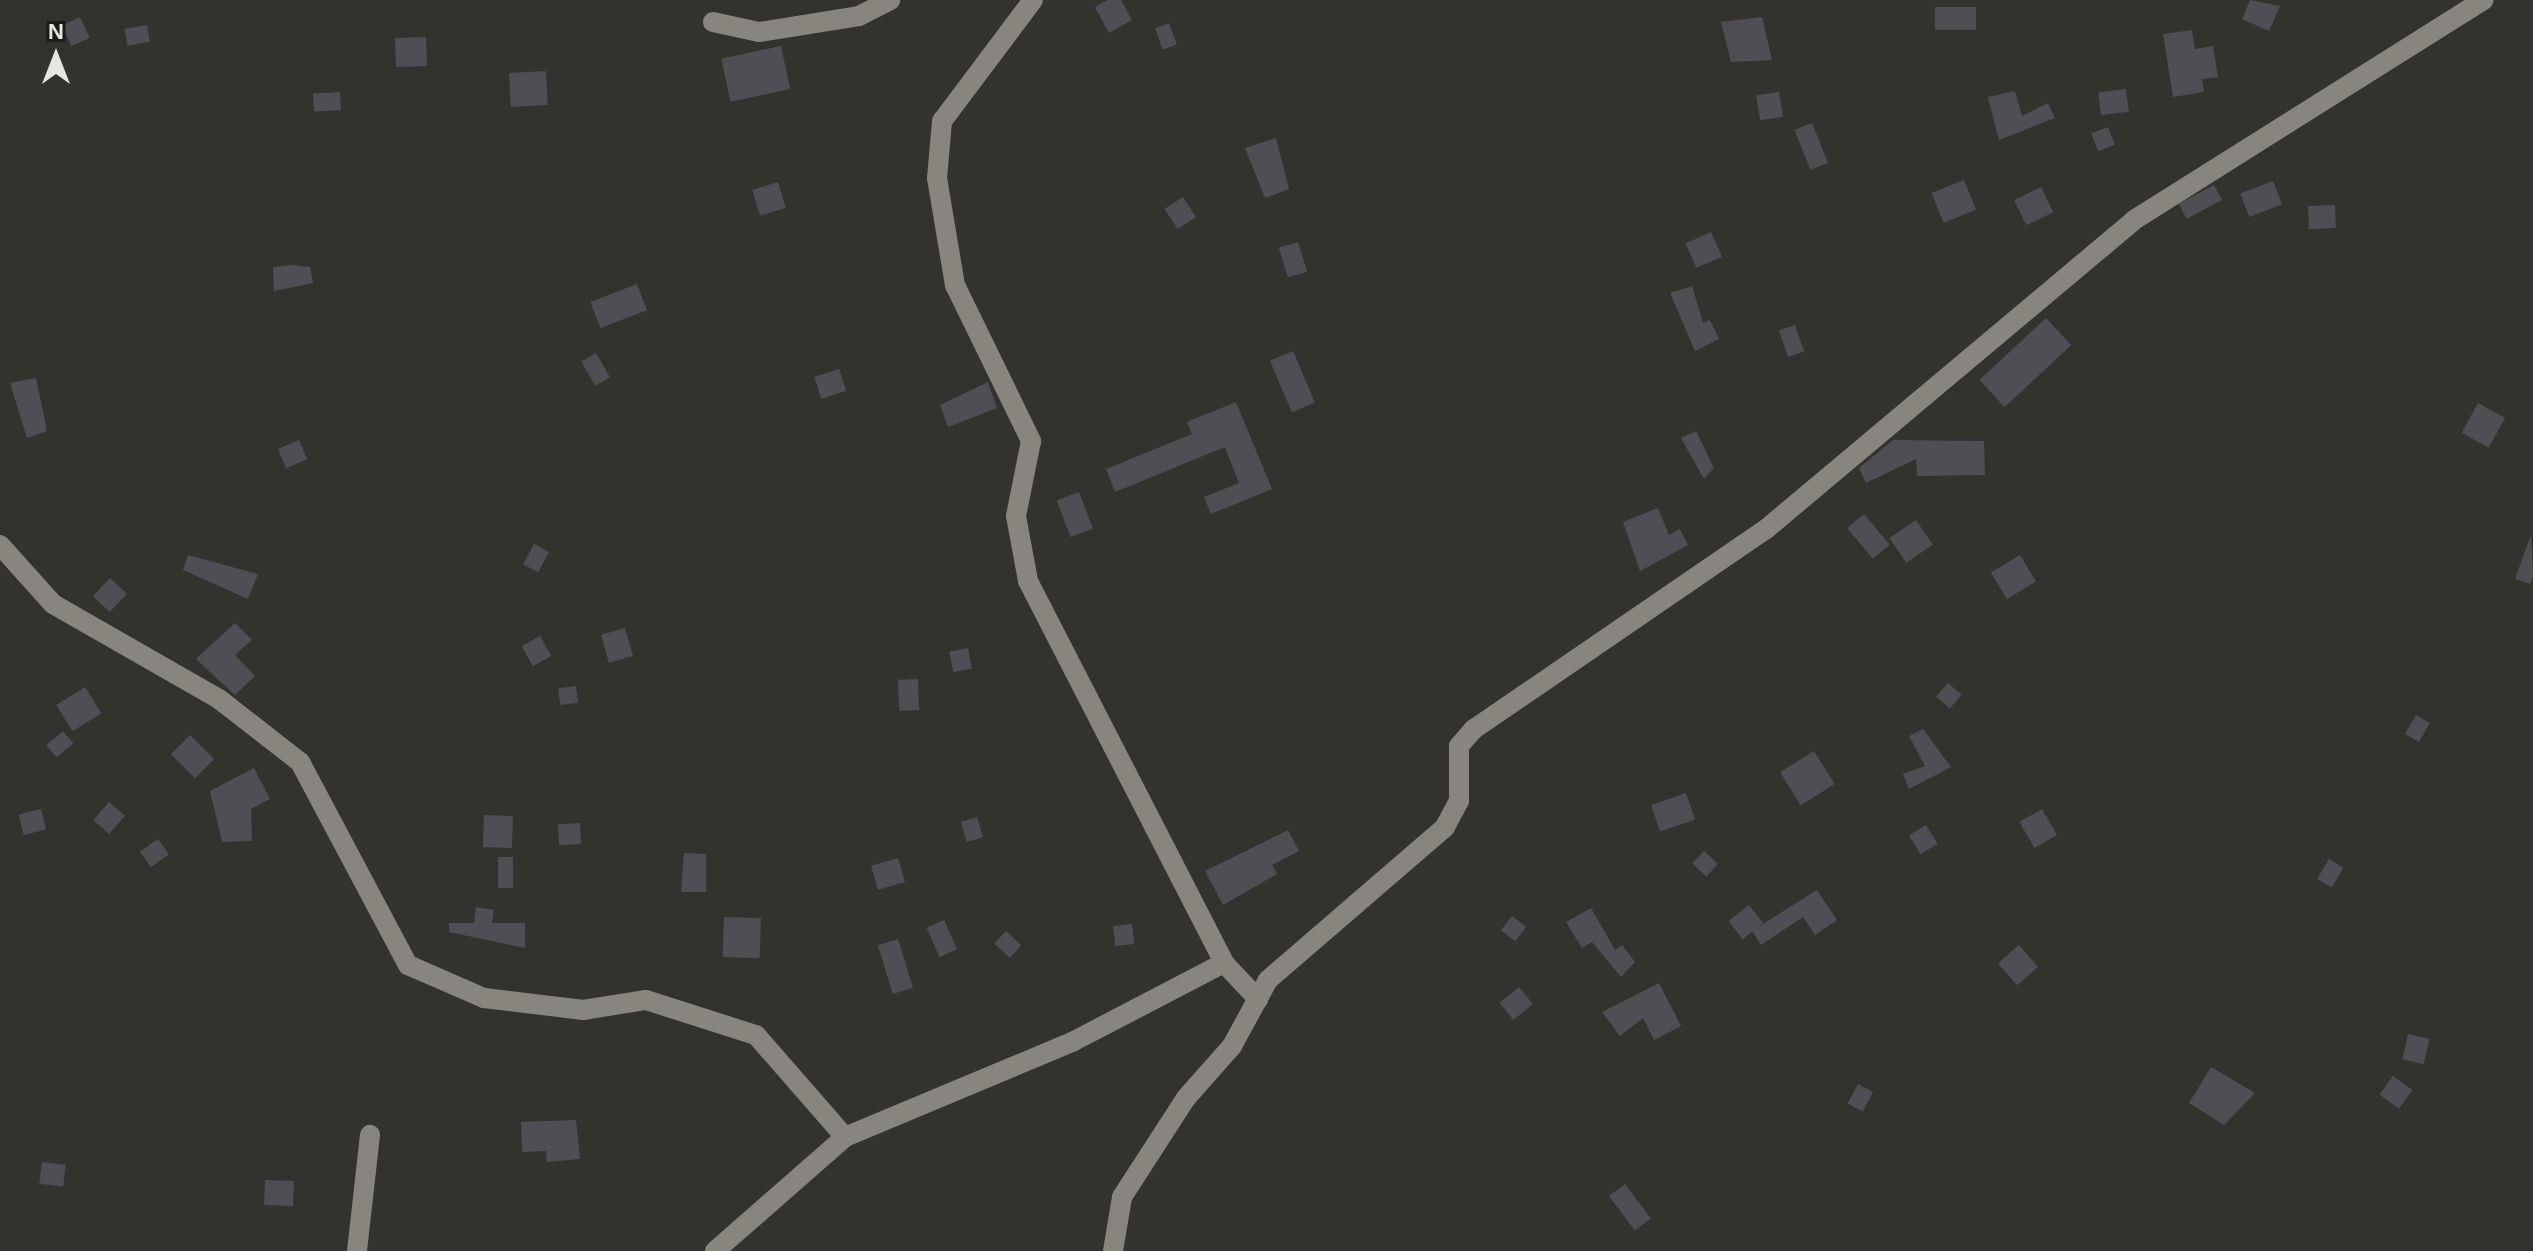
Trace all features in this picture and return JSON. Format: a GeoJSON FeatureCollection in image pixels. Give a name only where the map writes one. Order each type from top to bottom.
{"type":"FeatureCollection","features":[{"type":"Feature","properties":{"kind":"street"},"geometry":{"type":"LineString","coordinates":[[713,22],[759,32],[859,16],[890,0]]}},
{"type":"Feature","properties":{"kind":"street"},"geometry":{"type":"LineString","coordinates":[[1033,0],[942,121],[937,178],[955,285],[1031,441],[1016,516],[1028,581],[1224,963],[1258,999]]}},
{"type":"Feature","properties":{"kind":"street"},"geometry":{"type":"LineString","coordinates":[[1113,1251],[1122,1197],[1258,999],[1319,932],[1445,827],[1459,801],[1459,746],[1500,707],[1765,530],[2134,220],[2484,0]]}},
{"type":"Feature","properties":{"kind":"street"},"geometry":{"type":"LineString","coordinates":[[0,545],[53,604],[219,699],[300,762],[408,965],[484,998],[583,1010],[646,1000],[756,1035],[845,1137]]}},
{"type":"Feature","properties":{"kind":"street"},"geometry":{"type":"LineString","coordinates":[[715,1251],[845,1137],[1074,1041],[1224,963]]}},
{"type":"Feature","properties":{"kind":"street"},"geometry":{"type":"LineString","coordinates":[[357,1251],[370,1135]]}},
{"type":"Feature","properties":{"kind":"building"},"geometry":{"type":"Polygon","coordinates":[[[1108,0],[1121,0],[1132,20],[1109,33],[1095,7],[1108,0]]]}},
{"type":"Feature","properties":{"kind":"building"},"geometry":{"type":"Polygon","coordinates":[[[2250,0],[2280,6],[2269,31],[2242,19],[2250,0]]]}},
{"type":"Feature","properties":{"kind":"building"},"geometry":{"type":"Polygon","coordinates":[[[1935,7],[1976,7],[1976,30],[1935,30],[1935,7]]]}},
{"type":"Feature","properties":{"kind":"building"},"geometry":{"type":"Polygon","coordinates":[[[80,17],[90,38],[72,46],[62,25],[80,17]]]}},
{"type":"Feature","properties":{"kind":"building"},"geometry":{"type":"Polygon","coordinates":[[[1762,17],[1772,60],[1731,62],[1721,22],[1762,17]]]}},
{"type":"Feature","properties":{"kind":"building"},"geometry":{"type":"Polygon","coordinates":[[[1169,23],[1177,45],[1163,50],[1155,28],[1169,23]]]}},
{"type":"Feature","properties":{"kind":"building"},"geometry":{"type":"Polygon","coordinates":[[[147,25],[150,42],[127,46],[124,29],[147,25]]]}},
{"type":"Feature","properties":{"kind":"building"},"geometry":{"type":"Polygon","coordinates":[[[2192,30],[2195,49],[2213,46],[2218,77],[2202,79],[2204,92],[2173,97],[2163,34],[2192,30]]]}},
{"type":"Feature","properties":{"kind":"building"},"geometry":{"type":"Polygon","coordinates":[[[426,37],[427,66],[396,67],[395,38],[426,37]]]}},
{"type":"Feature","properties":{"kind":"building"},"geometry":{"type":"Polygon","coordinates":[[[781,46],[790,89],[730,102],[721,59],[781,46]]]}},
{"type":"Feature","properties":{"kind":"building"},"geometry":{"type":"Polygon","coordinates":[[[546,71],[548,105],[511,107],[509,73],[546,71]]]}},
{"type":"Feature","properties":{"kind":"building"},"geometry":{"type":"Polygon","coordinates":[[[2126,89],[2129,112],[2101,115],[2098,92],[2126,89]]]}},
{"type":"Feature","properties":{"kind":"building"},"geometry":{"type":"Polygon","coordinates":[[[2015,91],[2022,116],[2048,103],[2055,118],[1999,140],[1988,97],[2015,91]]]}},
{"type":"Feature","properties":{"kind":"building"},"geometry":{"type":"Polygon","coordinates":[[[340,92],[341,110],[314,111],[313,93],[340,92]]]}},
{"type":"Feature","properties":{"kind":"building"},"geometry":{"type":"Polygon","coordinates":[[[1779,92],[1783,117],[1760,120],[1756,96],[1779,92]]]}},
{"type":"Feature","properties":{"kind":"building"},"geometry":{"type":"Polygon","coordinates":[[[1812,123],[1828,163],[1810,170],[1794,130],[1812,123]]]}},
{"type":"Feature","properties":{"kind":"building"},"geometry":{"type":"Polygon","coordinates":[[[2108,127],[2115,145],[2098,151],[2091,133],[2108,127]]]}},
{"type":"Feature","properties":{"kind":"building"},"geometry":{"type":"Polygon","coordinates":[[[1276,138],[1289,189],[1265,198],[1245,148],[1276,138]]]}},
{"type":"Feature","properties":{"kind":"building"},"geometry":{"type":"Polygon","coordinates":[[[1964,180],[1976,210],[1944,223],[1932,193],[1964,180]]]}},
{"type":"Feature","properties":{"kind":"building"},"geometry":{"type":"Polygon","coordinates":[[[2273,181],[2282,204],[2249,217],[2240,194],[2273,181]]]}},
{"type":"Feature","properties":{"kind":"building"},"geometry":{"type":"Polygon","coordinates":[[[778,182],[786,208],[760,216],[752,190],[778,182]]]}},
{"type":"Feature","properties":{"kind":"building"},"geometry":{"type":"Polygon","coordinates":[[[2214,185],[2222,200],[2187,219],[2179,204],[2214,185]]]}},
{"type":"Feature","properties":{"kind":"building"},"geometry":{"type":"Polygon","coordinates":[[[2041,187],[2053,212],[2026,225],[2014,200],[2041,187]]]}},
{"type":"Feature","properties":{"kind":"building"},"geometry":{"type":"Polygon","coordinates":[[[1183,197],[1196,217],[1178,229],[1165,209],[1183,197]]]}},
{"type":"Feature","properties":{"kind":"building"},"geometry":{"type":"Polygon","coordinates":[[[2335,205],[2336,228],[2309,229],[2308,206],[2335,205]]]}},
{"type":"Feature","properties":{"kind":"building"},"geometry":{"type":"Polygon","coordinates":[[[1711,232],[1722,257],[1696,268],[1685,243],[1711,232]]]}},
{"type":"Feature","properties":{"kind":"building"},"geometry":{"type":"Polygon","coordinates":[[[1298,242],[1307,272],[1288,277],[1279,248],[1298,242]]]}},
{"type":"Feature","properties":{"kind":"building"},"geometry":{"type":"Polygon","coordinates":[[[273,267],[310,267],[313,283],[274,291],[273,267]]]}},
{"type":"Feature","properties":{"kind":"building"},"geometry":{"type":"Polygon","coordinates":[[[637,284],[647,310],[600,328],[590,302],[637,284]]]}},
{"type":"Feature","properties":{"kind":"building"},"geometry":{"type":"Polygon","coordinates":[[[1692,286],[1703,323],[1710,320],[1719,339],[1695,351],[1670,293],[1692,286]]]}},
{"type":"Feature","properties":{"kind":"building"},"geometry":{"type":"Polygon","coordinates":[[[2046,318],[2071,345],[2005,407],[1979,380],[2046,318]]]}},
{"type":"Feature","properties":{"kind":"building"},"geometry":{"type":"Polygon","coordinates":[[[1795,325],[1804,351],[1788,357],[1779,331],[1795,325]]]}},
{"type":"Feature","properties":{"kind":"building"},"geometry":{"type":"Polygon","coordinates":[[[1293,351],[1315,403],[1292,412],[1270,361],[1293,351]]]}},
{"type":"Feature","properties":{"kind":"building"},"geometry":{"type":"Polygon","coordinates":[[[596,353],[610,377],[595,386],[581,362],[596,353]]]}},
{"type":"Feature","properties":{"kind":"building"},"geometry":{"type":"Polygon","coordinates":[[[839,369],[846,391],[821,399],[814,377],[839,369]]]}},
{"type":"Feature","properties":{"kind":"building"},"geometry":{"type":"Polygon","coordinates":[[[36,378],[47,431],[27,438],[10,383],[36,378]]]}},
{"type":"Feature","properties":{"kind":"building"},"geometry":{"type":"Polygon","coordinates":[[[988,382],[997,408],[948,427],[940,405],[988,382]]]}},
{"type":"Feature","properties":{"kind":"building"},"geometry":{"type":"Polygon","coordinates":[[[1236,402],[1272,489],[1211,514],[1204,497],[1239,483],[1225,447],[1115,492],[1106,469],[1192,434],[1187,422],[1236,402]]]}},
{"type":"Feature","properties":{"kind":"building"},"geometry":{"type":"Polygon","coordinates":[[[2478,403],[2505,418],[2489,448],[2462,433],[2478,403]]]}},
{"type":"Feature","properties":{"kind":"building"},"geometry":{"type":"Polygon","coordinates":[[[1696,431],[1714,468],[1704,479],[1681,438],[1696,431]]]}},
{"type":"Feature","properties":{"kind":"building"},"geometry":{"type":"Polygon","coordinates":[[[299,440],[307,459],[286,468],[278,449],[299,440]]]}},
{"type":"Feature","properties":{"kind":"building"},"geometry":{"type":"Polygon","coordinates":[[[1893,440],[1984,441],[1985,475],[1917,476],[1916,459],[1866,483],[1859,468],[1893,440]]]}},
{"type":"Feature","properties":{"kind":"building"},"geometry":{"type":"Polygon","coordinates":[[[1079,492],[1093,528],[1071,537],[1057,501],[1079,492]]]}},
{"type":"Feature","properties":{"kind":"building"},"geometry":{"type":"Polygon","coordinates":[[[1658,508],[1669,535],[1680,529],[1688,545],[1640,571],[1623,522],[1658,508]]]}},
{"type":"Feature","properties":{"kind":"building"},"geometry":{"type":"Polygon","coordinates":[[[1864,514],[1890,545],[1873,559],[1847,528],[1864,514]]]}},
{"type":"Feature","properties":{"kind":"building"},"geometry":{"type":"Polygon","coordinates":[[[1916,520],[1933,545],[1906,563],[1889,538],[1916,520]]]}},
{"type":"Feature","properties":{"kind":"building"},"geometry":{"type":"Polygon","coordinates":[[[2531,535],[2533,575],[2530,584],[2515,579],[2531,535]]]}},
{"type":"Feature","properties":{"kind":"building"},"geometry":{"type":"Polygon","coordinates":[[[534,544],[549,552],[538,572],[523,564],[534,544]]]}},
{"type":"Feature","properties":{"kind":"building"},"geometry":{"type":"Polygon","coordinates":[[[188,555],[258,574],[248,599],[183,570],[188,555]]]}},
{"type":"Feature","properties":{"kind":"building"},"geometry":{"type":"Polygon","coordinates":[[[2020,555],[2036,582],[2007,599],[1991,573],[2020,555]]]}},
{"type":"Feature","properties":{"kind":"building"},"geometry":{"type":"Polygon","coordinates":[[[110,578],[127,594],[110,612],[93,596],[110,578]]]}},
{"type":"Feature","properties":{"kind":"building"},"geometry":{"type":"Polygon","coordinates":[[[235,623],[252,640],[235,655],[255,676],[235,695],[196,659],[235,623]]]}},
{"type":"Feature","properties":{"kind":"building"},"geometry":{"type":"Polygon","coordinates":[[[625,628],[633,656],[609,663],[601,635],[625,628]]]}},
{"type":"Feature","properties":{"kind":"building"},"geometry":{"type":"Polygon","coordinates":[[[540,636],[551,656],[533,666],[522,646],[540,636]]]}},
{"type":"Feature","properties":{"kind":"building"},"geometry":{"type":"Polygon","coordinates":[[[968,648],[972,669],[953,672],[949,652],[968,648]]]}},
{"type":"Feature","properties":{"kind":"building"},"geometry":{"type":"Polygon","coordinates":[[[918,679],[919,710],[899,711],[898,680],[918,679]]]}},
{"type":"Feature","properties":{"kind":"building"},"geometry":{"type":"Polygon","coordinates":[[[1948,683],[1962,695],[1950,708],[1936,697],[1948,683]]]}},
{"type":"Feature","properties":{"kind":"building"},"geometry":{"type":"Polygon","coordinates":[[[576,686],[578,703],[560,705],[558,688],[576,686]]]}},
{"type":"Feature","properties":{"kind":"building"},"geometry":{"type":"Polygon","coordinates":[[[85,687],[101,713],[73,731],[56,705],[85,687]]]}},
{"type":"Feature","properties":{"kind":"building"},"geometry":{"type":"Polygon","coordinates":[[[2416,715],[2430,723],[2419,742],[2405,734],[2416,715]]]}},
{"type":"Feature","properties":{"kind":"building"},"geometry":{"type":"Polygon","coordinates":[[[1923,729],[1951,767],[1909,789],[1903,774],[1925,766],[1909,736],[1923,729]]]}},
{"type":"Feature","properties":{"kind":"building"},"geometry":{"type":"Polygon","coordinates":[[[63,731],[73,743],[56,757],[46,745],[63,731]]]}},
{"type":"Feature","properties":{"kind":"building"},"geometry":{"type":"Polygon","coordinates":[[[190,735],[214,759],[195,778],[171,754],[190,735]]]}},
{"type":"Feature","properties":{"kind":"building"},"geometry":{"type":"Polygon","coordinates":[[[1814,751],[1835,784],[1801,805],[1780,772],[1814,751]]]}},
{"type":"Feature","properties":{"kind":"building"},"geometry":{"type":"Polygon","coordinates":[[[254,768],[270,799],[251,809],[252,841],[222,842],[210,791],[254,768]]]}},
{"type":"Feature","properties":{"kind":"building"},"geometry":{"type":"Polygon","coordinates":[[[1686,793],[1695,819],[1660,832],[1651,805],[1686,793]]]}},
{"type":"Feature","properties":{"kind":"building"},"geometry":{"type":"Polygon","coordinates":[[[109,802],[125,816],[109,834],[93,820],[109,802]]]}},
{"type":"Feature","properties":{"kind":"building"},"geometry":{"type":"Polygon","coordinates":[[[41,809],[46,829],[24,835],[19,815],[41,809]]]}},
{"type":"Feature","properties":{"kind":"building"},"geometry":{"type":"Polygon","coordinates":[[[2042,809],[2057,835],[2034,848],[2019,822],[2042,809]]]}},
{"type":"Feature","properties":{"kind":"building"},"geometry":{"type":"Polygon","coordinates":[[[484,815],[513,816],[512,848],[483,847],[484,815]]]}},
{"type":"Feature","properties":{"kind":"building"},"geometry":{"type":"Polygon","coordinates":[[[977,817],[983,837],[967,842],[961,822],[977,817]]]}},
{"type":"Feature","properties":{"kind":"building"},"geometry":{"type":"Polygon","coordinates":[[[580,823],[581,844],[559,845],[558,824],[580,823]]]}},
{"type":"Feature","properties":{"kind":"building"},"geometry":{"type":"Polygon","coordinates":[[[1926,825],[1938,844],[1921,854],[1909,836],[1926,825]]]}},
{"type":"Feature","properties":{"kind":"building"},"geometry":{"type":"Polygon","coordinates":[[[1288,830],[1299,851],[1272,865],[1277,874],[1223,905],[1205,871],[1288,830]]]}},
{"type":"Feature","properties":{"kind":"building"},"geometry":{"type":"Polygon","coordinates":[[[158,839],[169,855],[151,867],[140,852],[158,839]]]}},
{"type":"Feature","properties":{"kind":"building"},"geometry":{"type":"Polygon","coordinates":[[[1704,851],[1718,864],[1706,876],[1692,863],[1704,851]]]}},
{"type":"Feature","properties":{"kind":"building"},"geometry":{"type":"Polygon","coordinates":[[[684,853],[706,854],[706,892],[681,892],[684,853]]]}},
{"type":"Feature","properties":{"kind":"building"},"geometry":{"type":"Polygon","coordinates":[[[498,857],[513,857],[513,888],[498,888],[498,857]]]}},
{"type":"Feature","properties":{"kind":"building"},"geometry":{"type":"Polygon","coordinates":[[[898,858],[905,882],[878,890],[871,866],[898,858]]]}},
{"type":"Feature","properties":{"kind":"building"},"geometry":{"type":"Polygon","coordinates":[[[2329,859],[2344,868],[2332,887],[2317,879],[2329,859]]]}},
{"type":"Feature","properties":{"kind":"building"},"geometry":{"type":"Polygon","coordinates":[[[1817,890],[1837,920],[1815,935],[1803,917],[1761,945],[1752,931],[1817,890]]]}},
{"type":"Feature","properties":{"kind":"building"},"geometry":{"type":"Polygon","coordinates":[[[1749,905],[1763,923],[1743,939],[1729,921],[1749,905]]]}},
{"type":"Feature","properties":{"kind":"building"},"geometry":{"type":"Polygon","coordinates":[[[476,907],[494,910],[492,923],[525,923],[525,948],[449,932],[449,923],[474,923],[476,907]]]}},
{"type":"Feature","properties":{"kind":"building"},"geometry":{"type":"Polygon","coordinates":[[[1591,908],[1615,950],[1622,945],[1635,962],[1621,977],[1592,942],[1582,948],[1566,922],[1591,908]]]}},
{"type":"Feature","properties":{"kind":"building"},"geometry":{"type":"Polygon","coordinates":[[[1512,916],[1526,927],[1515,941],[1501,930],[1512,916]]]}},
{"type":"Feature","properties":{"kind":"building"},"geometry":{"type":"Polygon","coordinates":[[[724,917],[761,918],[760,958],[723,957],[724,917]]]}},
{"type":"Feature","properties":{"kind":"building"},"geometry":{"type":"Polygon","coordinates":[[[944,920],[957,949],[940,957],[927,928],[944,920]]]}},
{"type":"Feature","properties":{"kind":"building"},"geometry":{"type":"Polygon","coordinates":[[[1132,924],[1134,944],[1115,946],[1113,926],[1132,924]]]}},
{"type":"Feature","properties":{"kind":"building"},"geometry":{"type":"Polygon","coordinates":[[[1006,931],[1021,945],[1010,958],[994,943],[1006,931]]]}},
{"type":"Feature","properties":{"kind":"building"},"geometry":{"type":"Polygon","coordinates":[[[898,939],[913,988],[893,994],[878,945],[898,939]]]}},
{"type":"Feature","properties":{"kind":"building"},"geometry":{"type":"Polygon","coordinates":[[[2019,945],[2038,967],[2017,985],[1998,963],[2019,945]]]}},
{"type":"Feature","properties":{"kind":"building"},"geometry":{"type":"Polygon","coordinates":[[[1659,983],[1681,1026],[1654,1040],[1643,1018],[1620,1036],[1602,1012],[1659,983]]]}},
{"type":"Feature","properties":{"kind":"building"},"geometry":{"type":"Polygon","coordinates":[[[1519,987],[1533,1004],[1513,1020],[1500,1003],[1519,987]]]}},
{"type":"Feature","properties":{"kind":"building"},"geometry":{"type":"Polygon","coordinates":[[[2408,1034],[2429,1039],[2424,1064],[2402,1059],[2408,1034]]]}},
{"type":"Feature","properties":{"kind":"building"},"geometry":{"type":"Polygon","coordinates":[[[2211,1067],[2255,1093],[2224,1125],[2189,1103],[2211,1067]]]}},
{"type":"Feature","properties":{"kind":"building"},"geometry":{"type":"Polygon","coordinates":[[[2393,1076],[2412,1090],[2399,1109],[2379,1095],[2393,1076]]]}},
{"type":"Feature","properties":{"kind":"building"},"geometry":{"type":"Polygon","coordinates":[[[1858,1084],[1873,1092],[1863,1111],[1848,1103],[1858,1084]]]}},
{"type":"Feature","properties":{"kind":"building"},"geometry":{"type":"Polygon","coordinates":[[[576,1120],[580,1159],[547,1162],[546,1151],[522,1152],[521,1122],[576,1120]]]}},
{"type":"Feature","properties":{"kind":"building"},"geometry":{"type":"Polygon","coordinates":[[[42,1162],[66,1165],[63,1187],[39,1184],[42,1162]]]}},
{"type":"Feature","properties":{"kind":"building"},"geometry":{"type":"Polygon","coordinates":[[[265,1180],[294,1181],[293,1206],[264,1205],[265,1180]]]}},
{"type":"Feature","properties":{"kind":"building"},"geometry":{"type":"Polygon","coordinates":[[[1625,1184],[1651,1218],[1635,1230],[1609,1196],[1625,1184]]]}}]}
